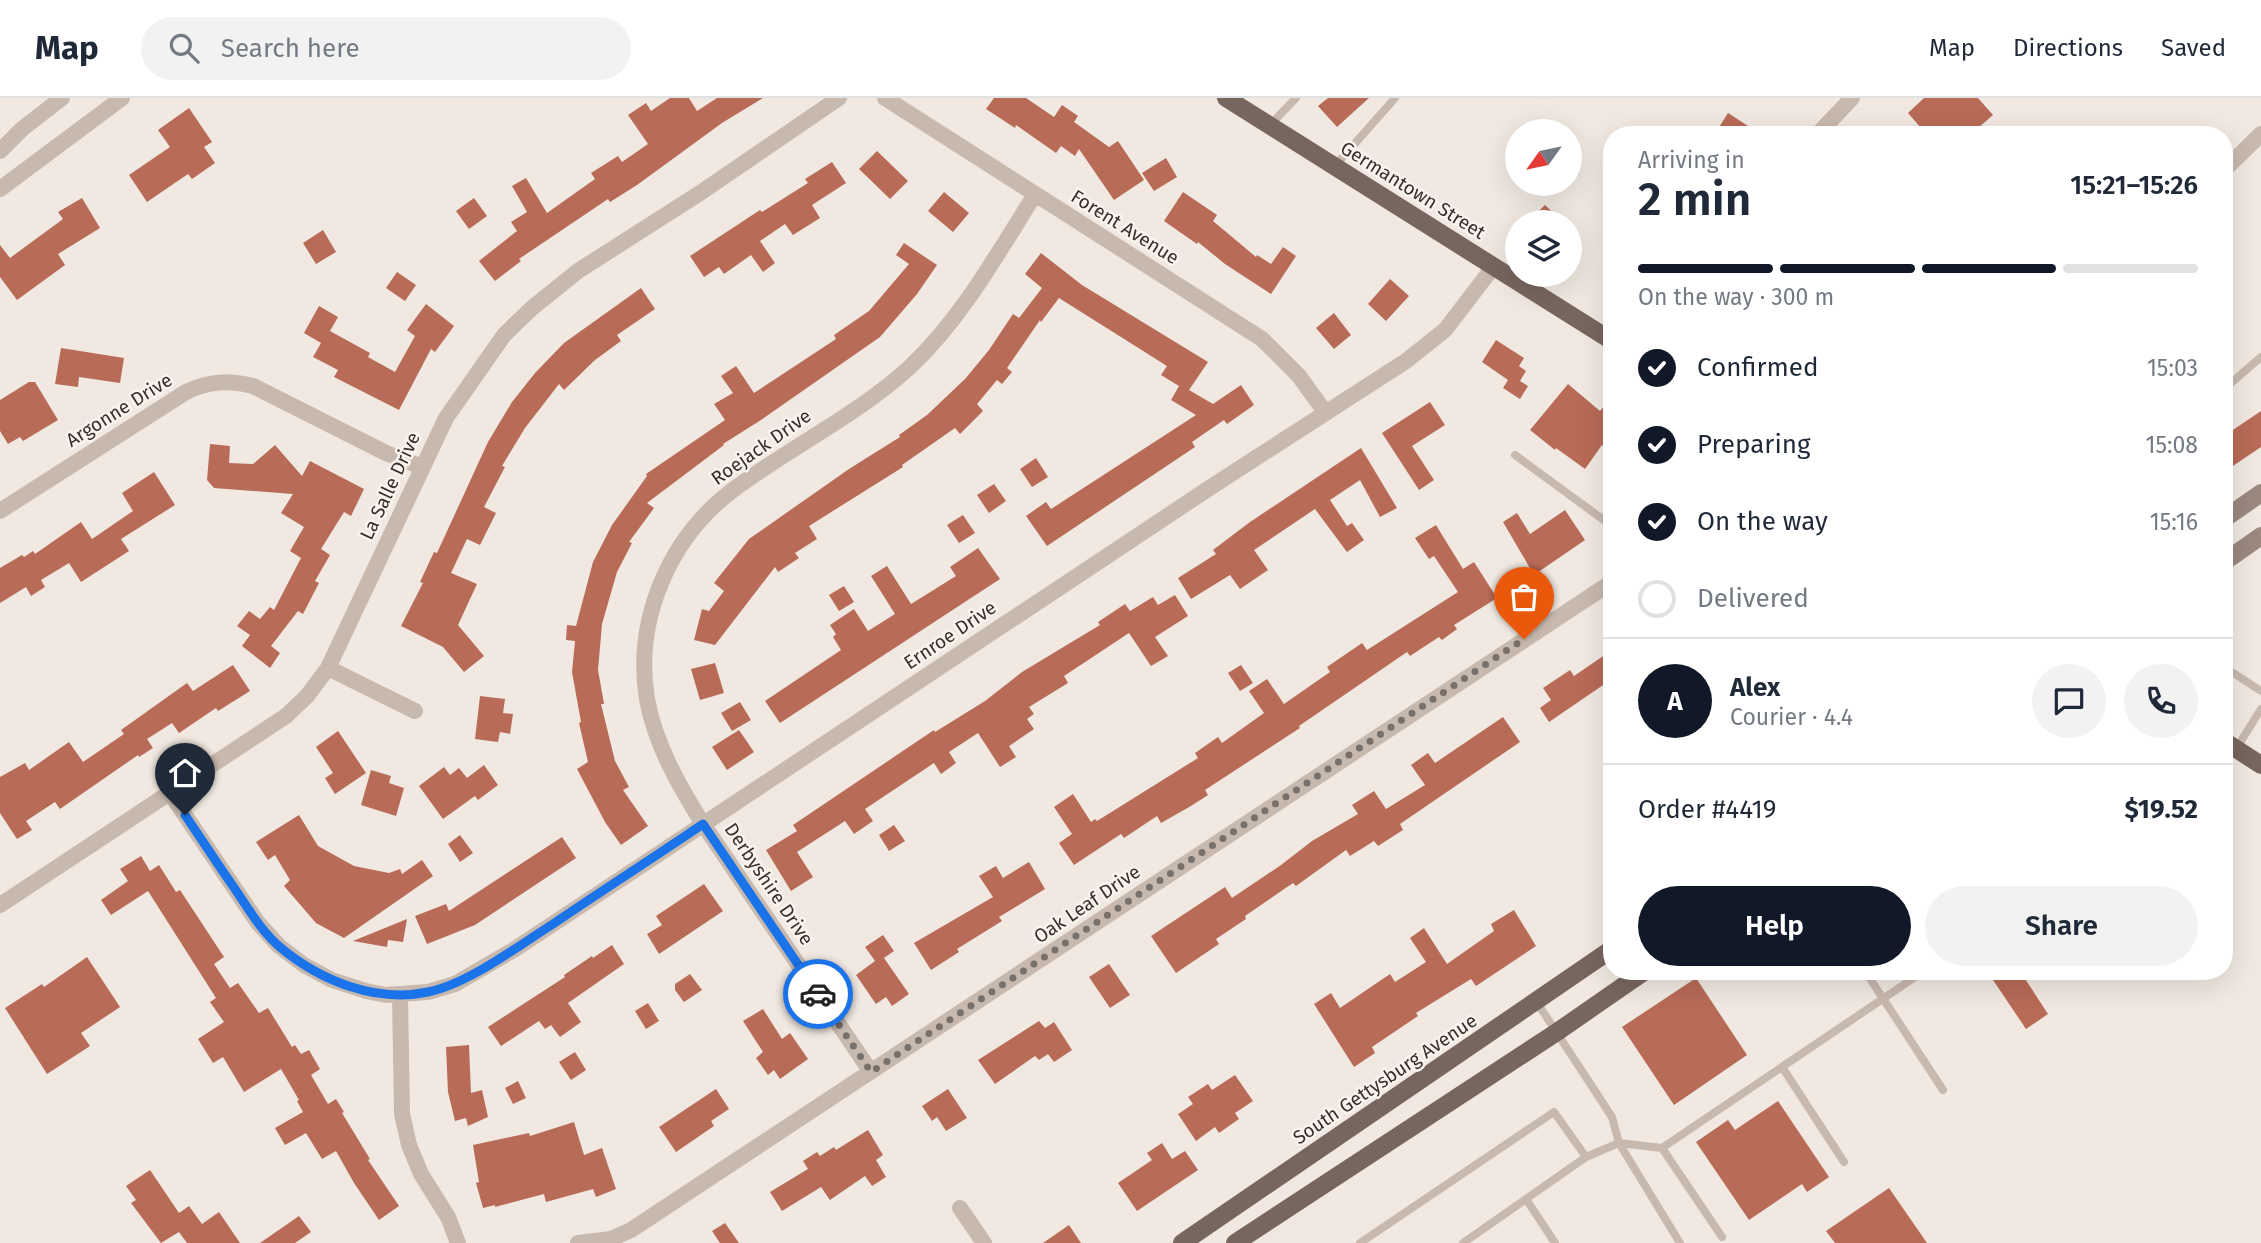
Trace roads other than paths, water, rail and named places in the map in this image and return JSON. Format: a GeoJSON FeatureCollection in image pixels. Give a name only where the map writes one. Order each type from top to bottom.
{"type":"FeatureCollection","features":[{"type":"Feature","properties":{"kind":"main road","name":"Germantown Street"},"geometry":{"type":"LineString","coordinates":[[1226,98],[1603,335]]}},
{"type":"Feature","properties":{"kind":"main road"},"geometry":{"type":"LineString","coordinates":[[2233,513],[2261,493]]}},
{"type":"Feature","properties":{"kind":"main road"},"geometry":{"type":"LineString","coordinates":[[2233,556],[2261,536]]}},
{"type":"Feature","properties":{"kind":"main road"},"geometry":{"type":"LineString","coordinates":[[2233,747],[2261,765]]}},
{"type":"Feature","properties":{"kind":"main road","name":"South Gettysburg Avenue"},"geometry":{"type":"LineString","coordinates":[[1182,1243],[1603,955]]}},
{"type":"Feature","properties":{"kind":"main road"},"geometry":{"type":"LineString","coordinates":[[1235,1243],[1632,980]]}},
{"type":"Feature","properties":{"kind":"street"},"geometry":{"type":"LineString","coordinates":[[0,151],[22,129],[62,98]]}},
{"type":"Feature","properties":{"kind":"street"},"geometry":{"type":"LineString","coordinates":[[0,189],[122,98]]}},
{"type":"Feature","properties":{"kind":"street","name":"La Salle Drive"},"geometry":{"type":"LineString","coordinates":[[0,905],[285,716],[307,696],[328,668],[446,418],[503,335],[578,271],[700,193],[839,98]]}},
{"type":"Feature","properties":{"kind":"street","name":"Forent Avenue"},"geometry":{"type":"LineString","coordinates":[[885,98],[1034,196],[1262,339],[1299,376],[1325,412]]}},
{"type":"Feature","properties":{"kind":"street"},"geometry":{"type":"LineString","coordinates":[[1826,126],[1852,98]]}},
{"type":"Feature","properties":{"kind":"street"},"geometry":{"type":"LineString","coordinates":[[2233,161],[2261,134]]}},
{"type":"Feature","properties":{"kind":"street","name":"Roejack Drive"},"geometry":{"type":"LineString","coordinates":[[703,824],[667,759],[657,735],[645,682],[648,625],[671,561],[692,529],[719,501],[891,383],[927,350],[958,312],[1034,196]]}},
{"type":"Feature","properties":{"kind":"street","name":"Ernroe Drive"},"geometry":{"type":"LineString","coordinates":[[170,793],[258,922],[279,946],[304,965],[332,980],[366,991],[400,995],[428,992],[455,984],[515,949],[1430,343],[1458,315],[1494,266]]}},
{"type":"Feature","properties":{"kind":"street","name":"Argonne Drive"},"geometry":{"type":"LineString","coordinates":[[0,511],[186,392],[219,381],[234,381],[253,386],[386,453],[422,467]]}},
{"type":"Feature","properties":{"kind":"street","name":"Oak Leaf Drive"},"geometry":{"type":"LineString","coordinates":[[578,1243],[611,1239],[631,1230],[1603,588]]}},
{"type":"Feature","properties":{"kind":"street"},"geometry":{"type":"LineString","coordinates":[[328,668],[415,711]]}},
{"type":"Feature","properties":{"kind":"street","name":"Derbyshire Drive"},"geometry":{"type":"LineString","coordinates":[[703,824],[871,1072]]}},
{"type":"Feature","properties":{"kind":"street"},"geometry":{"type":"LineString","coordinates":[[400,995],[402,1114],[409,1145],[421,1174],[448,1217],[457,1243]]}},
{"type":"Feature","properties":{"kind":"street"},"geometry":{"type":"LineString","coordinates":[[960,1208],[984,1243]]}},
{"type":"Feature","properties":{"kind":"lane"},"geometry":{"type":"LineString","coordinates":[[1270,125],[1296,98]]}},
{"type":"Feature","properties":{"kind":"lane"},"geometry":{"type":"LineString","coordinates":[[1335,166],[1395,98]]}},
{"type":"Feature","properties":{"kind":"lane"},"geometry":{"type":"LineString","coordinates":[[2233,380],[2261,356]]}},
{"type":"Feature","properties":{"kind":"lane"},"geometry":{"type":"LineString","coordinates":[[1515,455],[1603,519]]}},
{"type":"Feature","properties":{"kind":"lane"},"geometry":{"type":"LineString","coordinates":[[2233,673],[2261,691]]}},
{"type":"Feature","properties":{"kind":"lane"},"geometry":{"type":"LineString","coordinates":[[2233,742],[2261,709]]}},
{"type":"Feature","properties":{"kind":"lane"},"geometry":{"type":"LineString","coordinates":[[1871,980],[1943,1090]]}},
{"type":"Feature","properties":{"kind":"lane"},"geometry":{"type":"LineString","coordinates":[[1463,1243],[1586,1157],[1619,1143],[1662,1148],[1911,980]]}},
{"type":"Feature","properties":{"kind":"lane"},"geometry":{"type":"LineString","coordinates":[[1536,1001],[1612,1117],[1619,1143],[1680,1243]]}},
{"type":"Feature","properties":{"kind":"lane"},"geometry":{"type":"LineString","coordinates":[[1782,1067],[1844,1162]]}},
{"type":"Feature","properties":{"kind":"lane"},"geometry":{"type":"LineString","coordinates":[[1360,1243],[1554,1112],[1586,1157]]}},
{"type":"Feature","properties":{"kind":"lane"},"geometry":{"type":"LineString","coordinates":[[1662,1148],[1722,1237]]}},
{"type":"Feature","properties":{"kind":"lane"},"geometry":{"type":"LineString","coordinates":[[1526,1199],[1555,1243]]}}]}
